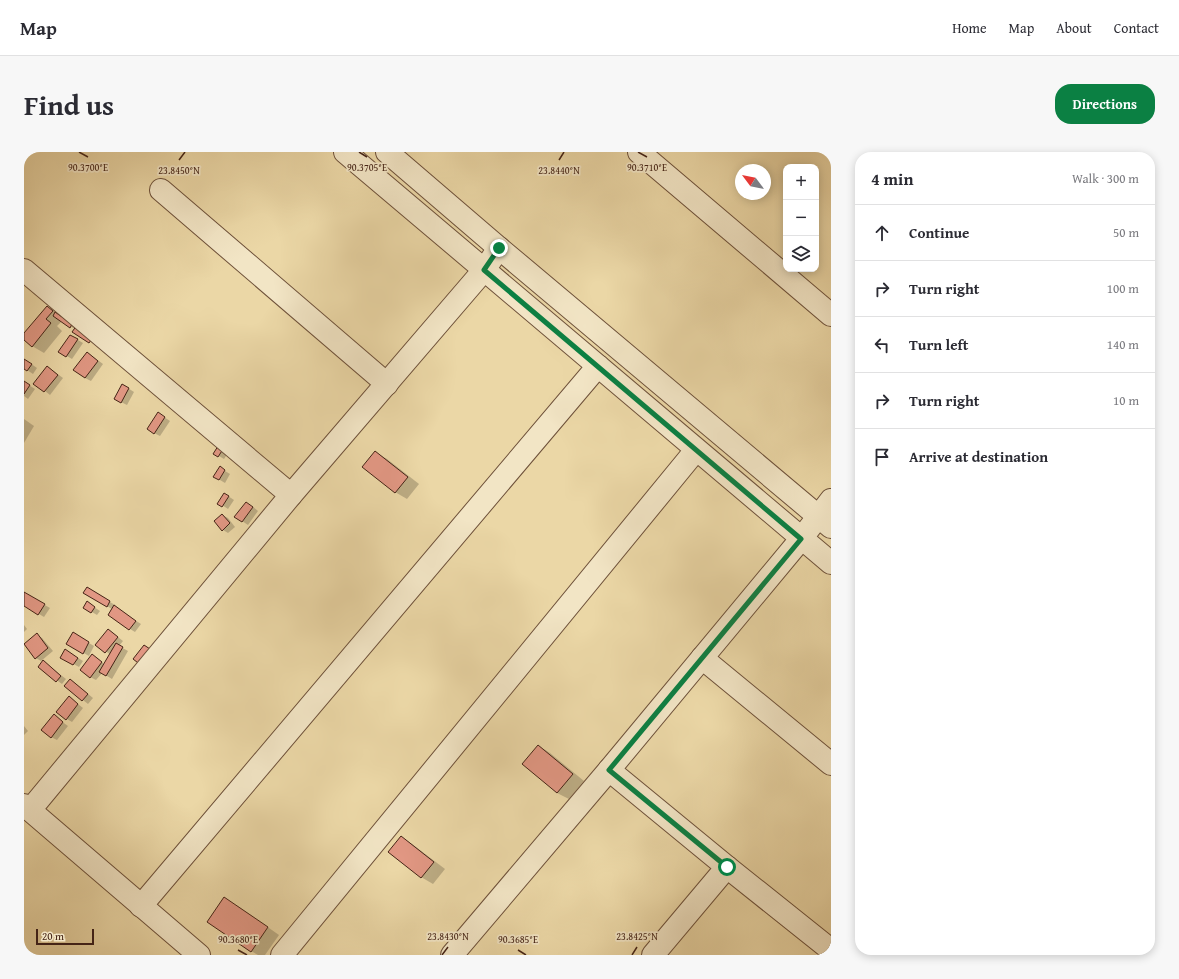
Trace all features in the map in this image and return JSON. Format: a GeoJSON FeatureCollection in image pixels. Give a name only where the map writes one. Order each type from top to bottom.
{"type":"FeatureCollection","features":[{"type":"Feature","properties":{"kind":"street"},"geometry":{"type":"LineString","coordinates":[[345,152],[831,563]]}},
{"type":"Feature","properties":{"kind":"street"},"geometry":{"type":"LineString","coordinates":[[387,152],[499,248],[827,514],[801,539],[609,770],[452,955]]}},
{"type":"Feature","properties":{"kind":"street"},"geometry":{"type":"LineString","coordinates":[[639,152],[831,315]]}},
{"type":"Feature","properties":{"kind":"street"},"geometry":{"type":"LineString","coordinates":[[161,190],[387,384]]}},
{"type":"Feature","properties":{"kind":"street"},"geometry":{"type":"LineString","coordinates":[[199,955],[27,807],[484,270],[499,248]]}},
{"type":"Feature","properties":{"kind":"street"},"geometry":{"type":"LineString","coordinates":[[28,281],[291,495]]}},
{"type":"Feature","properties":{"kind":"street"},"geometry":{"type":"LineString","coordinates":[[141,906],[598,366]]}},
{"type":"Feature","properties":{"kind":"street"},"geometry":{"type":"LineString","coordinates":[[282,955],[696,450]]}},
{"type":"Feature","properties":{"kind":"street"},"geometry":{"type":"LineString","coordinates":[[702,658],[831,764]]}},
{"type":"Feature","properties":{"kind":"street"},"geometry":{"type":"LineString","coordinates":[[609,770],[831,950],[827,955]]}},
{"type":"Feature","properties":{"kind":"street"},"geometry":{"type":"LineString","coordinates":[[653,955],[727,867]]}},
{"type":"Feature","properties":{"kind":"building"},"geometry":{"type":"Polygon","coordinates":[[[47,306],[53,311],[46,319],[51,323],[32,347],[24,340],[24,333],[47,306]]]}},
{"type":"Feature","properties":{"kind":"building"},"geometry":{"type":"Polygon","coordinates":[[[55,312],[72,324],[70,328],[53,316],[55,312]]]}},
{"type":"Feature","properties":{"kind":"building"},"geometry":{"type":"Polygon","coordinates":[[[77,325],[94,336],[89,343],[72,332],[77,325]]]}},
{"type":"Feature","properties":{"kind":"building"},"geometry":{"type":"Polygon","coordinates":[[[70,335],[78,339],[66,357],[58,352],[70,335]]]}},
{"type":"Feature","properties":{"kind":"building"},"geometry":{"type":"Polygon","coordinates":[[[87,352],[98,361],[85,378],[73,370],[87,352]]]}},
{"type":"Feature","properties":{"kind":"building"},"geometry":{"type":"Polygon","coordinates":[[[24,359],[32,364],[27,371],[24,369],[24,359]]]}},
{"type":"Feature","properties":{"kind":"building"},"geometry":{"type":"Polygon","coordinates":[[[47,366],[58,375],[44,392],[33,384],[47,366]]]}},
{"type":"Feature","properties":{"kind":"building"},"geometry":{"type":"Polygon","coordinates":[[[24,381],[30,385],[24,394],[24,381]]]}},
{"type":"Feature","properties":{"kind":"building"},"geometry":{"type":"Polygon","coordinates":[[[122,384],[129,388],[121,403],[114,399],[122,384]]]}},
{"type":"Feature","properties":{"kind":"building"},"geometry":{"type":"Polygon","coordinates":[[[158,412],[165,417],[154,434],[147,429],[158,412]]]}},
{"type":"Feature","properties":{"kind":"building"},"geometry":{"type":"Polygon","coordinates":[[[220,443],[225,446],[218,457],[213,454],[220,443]]]}},
{"type":"Feature","properties":{"kind":"building"},"geometry":{"type":"Polygon","coordinates":[[[375,451],[408,477],[395,493],[362,467],[375,451]]]}},
{"type":"Feature","properties":{"kind":"building"},"geometry":{"type":"Polygon","coordinates":[[[220,466],[225,470],[219,480],[213,477],[220,466]]]}},
{"type":"Feature","properties":{"kind":"building"},"geometry":{"type":"Polygon","coordinates":[[[224,493],[229,496],[222,507],[217,504],[224,493]]]}},
{"type":"Feature","properties":{"kind":"building"},"geometry":{"type":"Polygon","coordinates":[[[246,502],[253,507],[242,522],[234,517],[246,502]]]}},
{"type":"Feature","properties":{"kind":"building"},"geometry":{"type":"Polygon","coordinates":[[[222,514],[230,523],[222,531],[214,521],[222,514]]]}},
{"type":"Feature","properties":{"kind":"building"},"geometry":{"type":"Polygon","coordinates":[[[87,587],[110,601],[107,607],[83,593],[87,587]]]}},
{"type":"Feature","properties":{"kind":"building"},"geometry":{"type":"Polygon","coordinates":[[[24,592],[45,604],[38,615],[24,606],[24,592]]]}},
{"type":"Feature","properties":{"kind":"building"},"geometry":{"type":"Polygon","coordinates":[[[87,601],[95,607],[91,613],[83,608],[87,601]]]}},
{"type":"Feature","properties":{"kind":"building"},"geometry":{"type":"Polygon","coordinates":[[[114,605],[136,621],[129,630],[108,615],[114,605]]]}},
{"type":"Feature","properties":{"kind":"building"},"geometry":{"type":"Polygon","coordinates":[[[108,629],[118,637],[105,653],[95,645],[108,629]]]}},
{"type":"Feature","properties":{"kind":"building"},"geometry":{"type":"Polygon","coordinates":[[[73,632],[89,642],[83,654],[66,644],[73,632]]]}},
{"type":"Feature","properties":{"kind":"building"},"geometry":{"type":"Polygon","coordinates":[[[37,633],[48,648],[35,659],[24,644],[37,633]]]}},
{"type":"Feature","properties":{"kind":"building"},"geometry":{"type":"Polygon","coordinates":[[[116,643],[123,647],[106,676],[99,672],[116,643]]]}},
{"type":"Feature","properties":{"kind":"building"},"geometry":{"type":"Polygon","coordinates":[[[144,645],[153,651],[142,666],[133,659],[144,645]]]}},
{"type":"Feature","properties":{"kind":"building"},"geometry":{"type":"Polygon","coordinates":[[[65,649],[78,658],[73,665],[60,658],[65,649]]]}},
{"type":"Feature","properties":{"kind":"building"},"geometry":{"type":"Polygon","coordinates":[[[92,654],[102,662],[90,678],[80,670],[92,654]]]}},
{"type":"Feature","properties":{"kind":"building"},"geometry":{"type":"Polygon","coordinates":[[[43,660],[61,676],[56,682],[38,667],[43,660]]]}},
{"type":"Feature","properties":{"kind":"building"},"geometry":{"type":"Polygon","coordinates":[[[70,679],[88,694],[82,701],[64,686],[70,679]]]}},
{"type":"Feature","properties":{"kind":"building"},"geometry":{"type":"Polygon","coordinates":[[[69,696],[78,704],[66,720],[56,712],[69,696]]]}},
{"type":"Feature","properties":{"kind":"building"},"geometry":{"type":"Polygon","coordinates":[[[54,714],[63,722],[51,738],[41,730],[54,714]]]}},
{"type":"Feature","properties":{"kind":"building"},"geometry":{"type":"Polygon","coordinates":[[[538,745],[573,774],[557,793],[522,764],[538,745]]]}},
{"type":"Feature","properties":{"kind":"building"},"geometry":{"type":"Polygon","coordinates":[[[401,836],[434,862],[421,878],[388,852],[401,836]]]}},
{"type":"Feature","properties":{"kind":"building"},"geometry":{"type":"Polygon","coordinates":[[[224,897],[268,927],[251,952],[207,922],[224,897]]]}},
{"type":"Feature","properties":{"kind":"route"},"geometry":{"type":"LineString","coordinates":[[499,248],[484,270],[801,539],[609,770],[727,867]]}}]}
